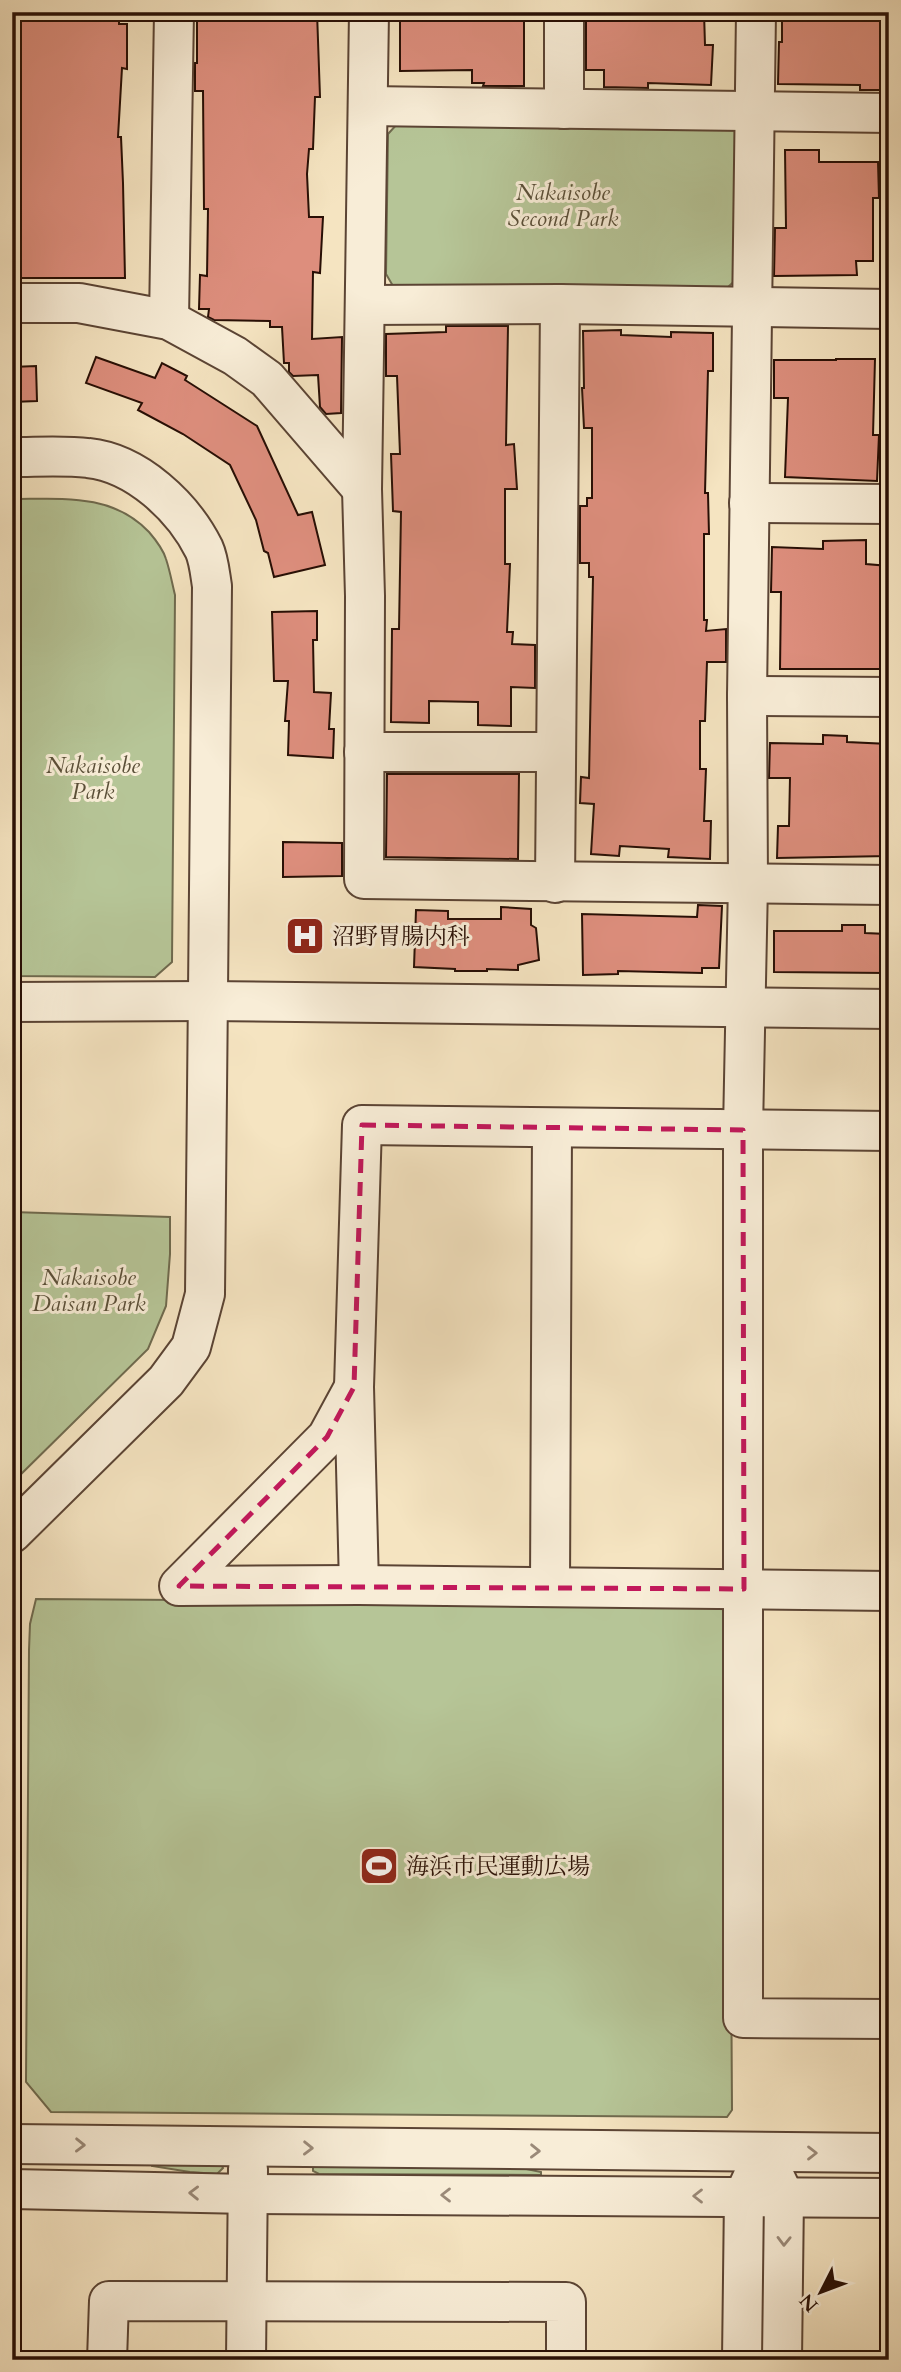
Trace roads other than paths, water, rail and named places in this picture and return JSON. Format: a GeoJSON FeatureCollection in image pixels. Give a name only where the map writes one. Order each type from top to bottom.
{"type":"FeatureCollection","features":[{"type":"Feature","properties":{"kind":"street"},"geometry":{"type":"LineString","coordinates":[[169,320],[174,12]]}},
{"type":"Feature","properties":{"kind":"street"},"geometry":{"type":"LineString","coordinates":[[369,12],[362,489],[365,596],[364,879],[555,883],[889,884]]}},
{"type":"Feature","properties":{"kind":"street"},"geometry":{"type":"LineString","coordinates":[[564,12],[564,109]]}},
{"type":"Feature","properties":{"kind":"street"},"geometry":{"type":"LineString","coordinates":[[756,12],[747,696],[748,883],[743,1130],[743,2018],[889,2019]]}},
{"type":"Feature","properties":{"kind":"street"},"geometry":{"type":"LineString","coordinates":[[368,106],[889,113]]}},
{"type":"Feature","properties":{"kind":"street"},"geometry":{"type":"LineString","coordinates":[[12,303],[79,303],[138,312],[169,320],[235,356],[267,379],[362,489]]}},
{"type":"Feature","properties":{"kind":"street"},"geometry":{"type":"LineString","coordinates":[[366,305],[560,304],[889,309]]}},
{"type":"Feature","properties":{"kind":"street"},"geometry":{"type":"LineString","coordinates":[[555,883],[560,304]]}},
{"type":"Feature","properties":{"kind":"street"},"geometry":{"type":"LineString","coordinates":[[12,457],[90,458],[131,471],[161,493],[183,516],[205,551],[212,586],[205,1294],[191,1347],[166,1381],[12,1533]]}},
{"type":"Feature","properties":{"kind":"street"},"geometry":{"type":"LineString","coordinates":[[749,503],[889,504]]}},
{"type":"Feature","properties":{"kind":"street"},"geometry":{"type":"LineString","coordinates":[[747,696],[889,697]]}},
{"type":"Feature","properties":{"kind":"street"},"geometry":{"type":"LineString","coordinates":[[364,752],[556,752]]}},
{"type":"Feature","properties":{"kind":"street"},"geometry":{"type":"LineString","coordinates":[[12,1002],[207,1001],[889,1009]]}},
{"type":"Feature","properties":{"kind":"street"},"geometry":{"type":"LineString","coordinates":[[359,1586],[354,1387],[362,1125],[889,1131]]}},
{"type":"Feature","properties":{"kind":"street"},"geometry":{"type":"LineString","coordinates":[[550,1587],[552,1128]]}},
{"type":"Feature","properties":{"kind":"street"},"geometry":{"type":"LineString","coordinates":[[354,1387],[327,1437],[179,1586],[889,1591]]}},
{"type":"Feature","properties":{"kind":"street"},"geometry":{"type":"LineString","coordinates":[[12,2144],[889,2153]]}},
{"type":"Feature","properties":{"kind":"street"},"geometry":{"type":"LineString","coordinates":[[246,2360],[248,2148]]}},
{"type":"Feature","properties":{"kind":"street"},"geometry":{"type":"LineString","coordinates":[[742,2360],[744,2196],[763,2153]]}},
{"type":"Feature","properties":{"kind":"street"},"geometry":{"type":"LineString","coordinates":[[763,2153],[784,2196],[782,2360]]}},
{"type":"Feature","properties":{"kind":"street"},"geometry":{"type":"LineString","coordinates":[[12,2189],[248,2194],[889,2198]]}},
{"type":"Feature","properties":{"kind":"street"},"geometry":{"type":"LineString","coordinates":[[107,2360],[109,2301],[566,2302],[566,2360]]}},
{"type":"Feature","properties":{"kind":"place","name":"沼野胃腸内科"},"geometry":{"type":"Point","coordinates":[305,936]}},
{"type":"Feature","properties":{"kind":"place","name":"海浜市民運動広場"},"geometry":{"type":"Point","coordinates":[379,1866]}},
{"type":"Feature","properties":{"kind":"park label","name":"Nakaisobe Second Park"},"geometry":{"type":"Point","coordinates":[563,205]}},
{"type":"Feature","properties":{"kind":"park label","name":"Nakaisobe Park"},"geometry":{"type":"Point","coordinates":[93,778]}},
{"type":"Feature","properties":{"kind":"park label","name":"Nakaisobe Daisan Park"},"geometry":{"type":"Point","coordinates":[89,1290]}}]}
